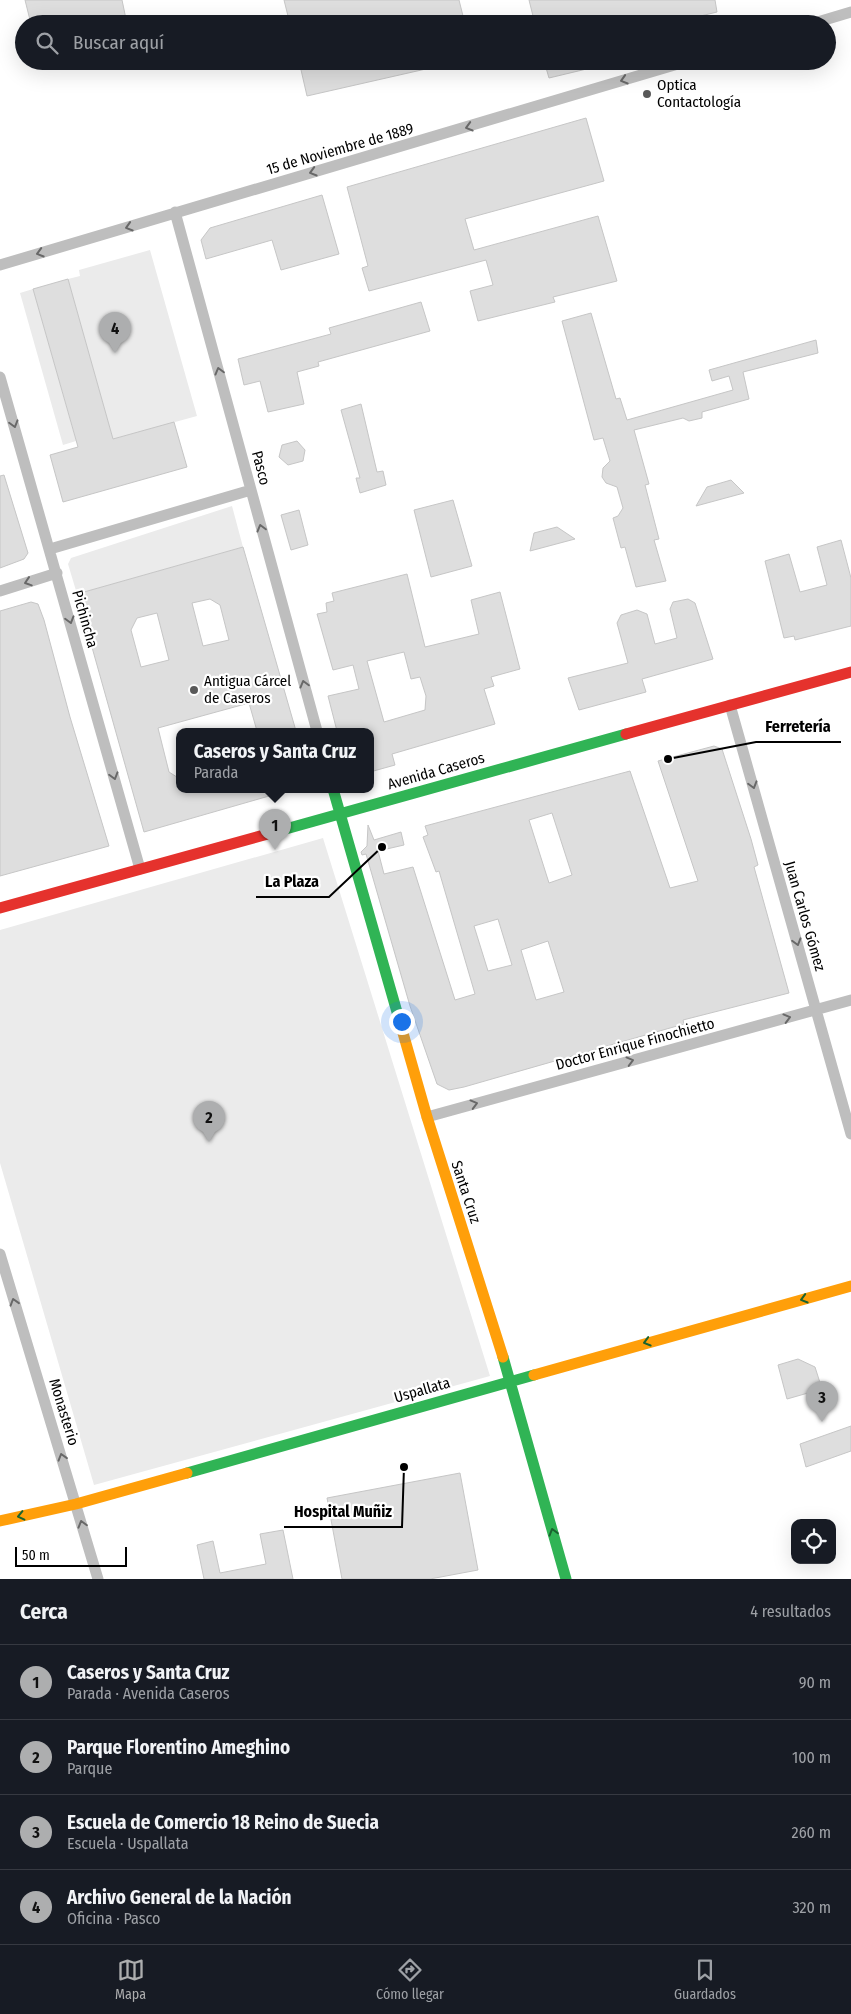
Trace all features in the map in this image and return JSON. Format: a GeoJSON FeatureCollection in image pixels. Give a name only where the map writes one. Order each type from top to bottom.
{"type":"FeatureCollection","features":[{"type":"Feature","properties":{"kind":"street"},"geometry":{"type":"LineString","coordinates":[[836,16],[851,12]]}},
{"type":"Feature","properties":{"kind":"street","name":"15 de Noviembre de 1889"},"geometry":{"type":"LineString","coordinates":[[0,265],[657,70]]}},
{"type":"Feature","properties":{"kind":"street","name":"Pasco"},"geometry":{"type":"LineString","coordinates":[[175,212],[316,728]]}},
{"type":"Feature","properties":{"kind":"street","name":"Pichincha"},"geometry":{"type":"LineString","coordinates":[[0,377],[140,869]]}},
{"type":"Feature","properties":{"kind":"street"},"geometry":{"type":"LineString","coordinates":[[50,549],[251,490]]}},
{"type":"Feature","properties":{"kind":"street"},"geometry":{"type":"LineString","coordinates":[[0,591],[57,573]]}},
{"type":"Feature","properties":{"kind":"street","name":"Avenida Caseros"},"geometry":{"type":"LineString","coordinates":[[0,908],[851,672]]}},
{"type":"Feature","properties":{"kind":"street","name":"Juan Carlos Gómez"},"geometry":{"type":"LineString","coordinates":[[730,705],[851,1134]]}},
{"type":"Feature","properties":{"kind":"street"},"geometry":{"type":"LineString","coordinates":[[334,793],[340,814]]}},
{"type":"Feature","properties":{"kind":"street","name":"Santa Cruz"},"geometry":{"type":"LineString","coordinates":[[340,814],[427,1117],[510,1381],[566,1579]]}},
{"type":"Feature","properties":{"kind":"street","name":"Doctor Enrique Finochietto"},"geometry":{"type":"LineString","coordinates":[[427,1117],[851,1000]]}},
{"type":"Feature","properties":{"kind":"street","name":"Monasterio"},"geometry":{"type":"LineString","coordinates":[[0,1254],[98,1579]]}},
{"type":"Feature","properties":{"kind":"street","name":"Uspallata"},"geometry":{"type":"LineString","coordinates":[[0,1521],[76,1504],[851,1286]]}},
{"type":"Feature","properties":{"kind":"shaded area"},"geometry":{"type":"Polygon","coordinates":[[[150,250],[197,416],[113,439],[68,279],[80,276],[79,270],[150,250]]]}},
{"type":"Feature","properties":{"kind":"shaded area"},"geometry":{"type":"Polygon","coordinates":[[[33,289],[76,441],[63,445],[20,293],[33,289]]]}},
{"type":"Feature","properties":{"kind":"shaded area"},"geometry":{"type":"Polygon","coordinates":[[[232,506],[243,547],[77,594],[68,564],[71,558],[232,506]]]}},
{"type":"Feature","properties":{"kind":"shaded area"},"geometry":{"type":"Polygon","coordinates":[[[323,838],[490,1376],[94,1485],[0,1163],[0,930],[323,838]]]}},
{"type":"Feature","properties":{"kind":"building"},"geometry":{"type":"Polygon","coordinates":[[[25,0],[122,0],[125,15],[29,15],[25,0]]]}},
{"type":"Feature","properties":{"kind":"building"},"geometry":{"type":"Polygon","coordinates":[[[284,0],[459,0],[463,15],[288,15],[284,0]]]}},
{"type":"Feature","properties":{"kind":"building"},"geometry":{"type":"Polygon","coordinates":[[[529,0],[715,0],[717,12],[705,15],[533,15],[529,0]]]}},
{"type":"Feature","properties":{"kind":"building"},"geometry":{"type":"Polygon","coordinates":[[[301,70],[421,70],[307,96],[301,70]]]}},
{"type":"Feature","properties":{"kind":"building"},"geometry":{"type":"Polygon","coordinates":[[[547,70],[582,70],[549,78],[547,70]]]}},
{"type":"Feature","properties":{"kind":"building"},"geometry":{"type":"Polygon","coordinates":[[[586,118],[604,181],[465,219],[474,250],[598,216],[617,281],[553,297],[555,302],[478,321],[470,291],[493,285],[486,260],[369,291],[362,268],[368,266],[347,187],[586,118]]]}},
{"type":"Feature","properties":{"kind":"building"},"geometry":{"type":"Polygon","coordinates":[[[322,195],[339,254],[281,270],[272,240],[206,259],[201,240],[210,228],[322,195]]]}},
{"type":"Feature","properties":{"kind":"building"},"geometry":{"type":"Polygon","coordinates":[[[68,279],[113,439],[174,422],[187,467],[63,502],[50,455],[78,447],[33,289],[68,279]]]}},
{"type":"Feature","properties":{"kind":"building"},"geometry":{"type":"Polygon","coordinates":[[[421,302],[430,331],[318,362],[319,366],[297,372],[304,404],[268,412],[260,381],[244,385],[238,359],[331,334],[329,328],[421,302]]]}},
{"type":"Feature","properties":{"kind":"building"},"geometry":{"type":"Polygon","coordinates":[[[591,313],[616,399],[620,398],[627,420],[733,390],[729,376],[712,381],[709,370],[816,340],[818,353],[743,372],[749,399],[702,412],[702,418],[689,421],[683,418],[634,430],[649,484],[645,485],[659,539],[654,540],[666,581],[636,587],[625,547],[621,548],[613,518],[618,516],[623,508],[617,487],[606,483],[602,477],[603,468],[610,461],[603,438],[594,440],[562,321],[591,313]]]}},
{"type":"Feature","properties":{"kind":"building"},"geometry":{"type":"Polygon","coordinates":[[[361,404],[377,472],[383,471],[386,485],[360,493],[356,478],[360,478],[341,410],[361,404]]]}},
{"type":"Feature","properties":{"kind":"building"},"geometry":{"type":"Polygon","coordinates":[[[297,441],[305,450],[303,461],[288,465],[279,457],[282,445],[297,441]]]}},
{"type":"Feature","properties":{"kind":"building"},"geometry":{"type":"Polygon","coordinates":[[[4,475],[28,553],[24,559],[0,568],[0,476],[4,475]]]}},
{"type":"Feature","properties":{"kind":"building"},"geometry":{"type":"Polygon","coordinates":[[[731,480],[744,493],[696,506],[707,487],[731,480]]]}},
{"type":"Feature","properties":{"kind":"building"},"geometry":{"type":"Polygon","coordinates":[[[453,500],[472,566],[431,577],[414,510],[453,500]]]}},
{"type":"Feature","properties":{"kind":"building"},"geometry":{"type":"Polygon","coordinates":[[[299,510],[308,545],[291,550],[281,515],[299,510]]]}},
{"type":"Feature","properties":{"kind":"building"},"geometry":{"type":"Polygon","coordinates":[[[557,527],[575,539],[530,551],[534,533],[557,527]]]}},
{"type":"Feature","properties":{"kind":"building"},"geometry":{"type":"Polygon","coordinates":[[[841,540],[851,578],[851,626],[795,640],[794,636],[784,638],[765,561],[789,554],[800,592],[827,585],[817,547],[841,540]]]}},
{"type":"Feature","properties":{"kind":"building","name":"Antigua Cárcel de Caseros"},"geometry":{"type":"Polygon","coordinates":[[[243,547],[295,728],[256,728],[249,703],[158,728],[169,772],[176,776],[176,793],[280,793],[144,832],[77,594],[243,547]],[[210,599],[192,603],[203,646],[229,640],[220,605],[210,599]],[[157,613],[137,618],[131,630],[141,667],[169,660],[157,613]]]}},
{"type":"Feature","properties":{"kind":"building"},"geometry":{"type":"Polygon","coordinates":[[[407,574],[425,647],[479,634],[471,600],[500,592],[520,669],[491,677],[494,686],[484,689],[495,724],[392,754],[395,765],[374,771],[374,728],[336,728],[328,696],[359,689],[353,665],[333,670],[317,614],[327,612],[326,603],[334,601],[332,593],[407,574]],[[404,652],[367,661],[384,722],[425,710],[426,696],[420,677],[411,679],[404,652]]]}},
{"type":"Feature","properties":{"kind":"building"},"geometry":{"type":"Polygon","coordinates":[[[688,599],[695,603],[713,659],[642,679],[646,692],[579,710],[568,678],[628,663],[617,623],[621,615],[637,610],[647,614],[655,644],[677,638],[670,609],[673,602],[688,599]]]}},
{"type":"Feature","properties":{"kind":"building"},"geometry":{"type":"Polygon","coordinates":[[[31,602],[38,604],[44,620],[70,717],[109,846],[0,876],[0,611],[31,602]]]}},
{"type":"Feature","properties":{"kind":"building"},"geometry":{"type":"Polygon","coordinates":[[[714,746],[722,749],[751,839],[758,865],[754,867],[789,993],[683,1020],[684,1024],[464,1087],[449,1090],[437,1084],[410,1006],[366,854],[362,855],[361,852],[367,846],[368,825],[374,840],[401,832],[404,845],[378,851],[384,874],[413,867],[455,1000],[475,994],[439,871],[436,872],[423,837],[428,835],[425,826],[630,771],[670,888],[698,881],[658,761],[714,746]],[[552,813],[529,820],[549,883],[572,875],[552,813]],[[498,919],[474,926],[488,971],[512,965],[498,919]],[[548,941],[521,950],[536,1000],[564,992],[548,941]]]}},
{"type":"Feature","properties":{"kind":"building"},"geometry":{"type":"Polygon","coordinates":[[[798,1359],[815,1367],[822,1389],[787,1399],[778,1365],[798,1359]]]}},
{"type":"Feature","properties":{"kind":"building"},"geometry":{"type":"Polygon","coordinates":[[[851,1426],[851,1451],[806,1467],[800,1444],[851,1426]]]}},
{"type":"Feature","properties":{"kind":"building"},"geometry":{"type":"Polygon","coordinates":[[[460,1473],[478,1570],[430,1579],[342,1579],[327,1498],[460,1473]]]}},
{"type":"Feature","properties":{"kind":"building"},"geometry":{"type":"Polygon","coordinates":[[[283,1530],[293,1579],[204,1579],[197,1545],[213,1541],[220,1573],[266,1564],[260,1534],[283,1530]]]}},
{"type":"Feature","properties":{"kind":"traffic: fast"},"geometry":{"type":"LineString","coordinates":[[275,832],[626,734]]}},
{"type":"Feature","properties":{"kind":"traffic: fast"},"geometry":{"type":"LineString","coordinates":[[334,793],[399,1019]]}},
{"type":"Feature","properties":{"kind":"traffic: fast"},"geometry":{"type":"LineString","coordinates":[[503,1357],[566,1579]]}},
{"type":"Feature","properties":{"kind":"traffic: fast"},"geometry":{"type":"LineString","coordinates":[[187,1473],[534,1375]]}},
{"type":"Feature","properties":{"kind":"traffic: slow"},"geometry":{"type":"LineString","coordinates":[[399,1019],[427,1117],[503,1357]]}},
{"type":"Feature","properties":{"kind":"traffic: slow"},"geometry":{"type":"LineString","coordinates":[[534,1375],[851,1286]]}},
{"type":"Feature","properties":{"kind":"traffic: slow"},"geometry":{"type":"LineString","coordinates":[[0,1521],[76,1504],[187,1473]]}},
{"type":"Feature","properties":{"kind":"traffic: jam"},"geometry":{"type":"LineString","coordinates":[[626,734],[851,672]]}},
{"type":"Feature","properties":{"kind":"traffic: jam"},"geometry":{"type":"LineString","coordinates":[[0,908],[275,832]]}},
{"type":"Feature","properties":{"kind":"place","name":"Optica Contactología"},"geometry":{"type":"Point","coordinates":[647,94]}},
{"type":"Feature","properties":{"kind":"place","name":"Archivo General de la Nación"},"geometry":{"type":"Point","coordinates":[115,353]}},
{"type":"Feature","properties":{"kind":"place","name":"Antigua Cárcel de Caseros"},"geometry":{"type":"Point","coordinates":[194,690]}},
{"type":"Feature","properties":{"kind":"place","name":"Ferretería"},"geometry":{"type":"Point","coordinates":[668,759]}},
{"type":"Feature","properties":{"kind":"place","name":"La Plaza"},"geometry":{"type":"Point","coordinates":[382,847]}},
{"type":"Feature","properties":{"kind":"place","name":"Caseros y Santa Cruz"},"geometry":{"type":"Point","coordinates":[275,850]}},
{"type":"Feature","properties":{"kind":"place","name":"Parque Florentino Ameghino"},"geometry":{"type":"Point","coordinates":[209,1142]}},
{"type":"Feature","properties":{"kind":"place","name":"Escuela de Comercio 18 Reino de Suecia"},"geometry":{"type":"Point","coordinates":[822,1422]}},
{"type":"Feature","properties":{"kind":"place","name":"Hospital Muñiz"},"geometry":{"type":"Point","coordinates":[404,1467]}}]}
